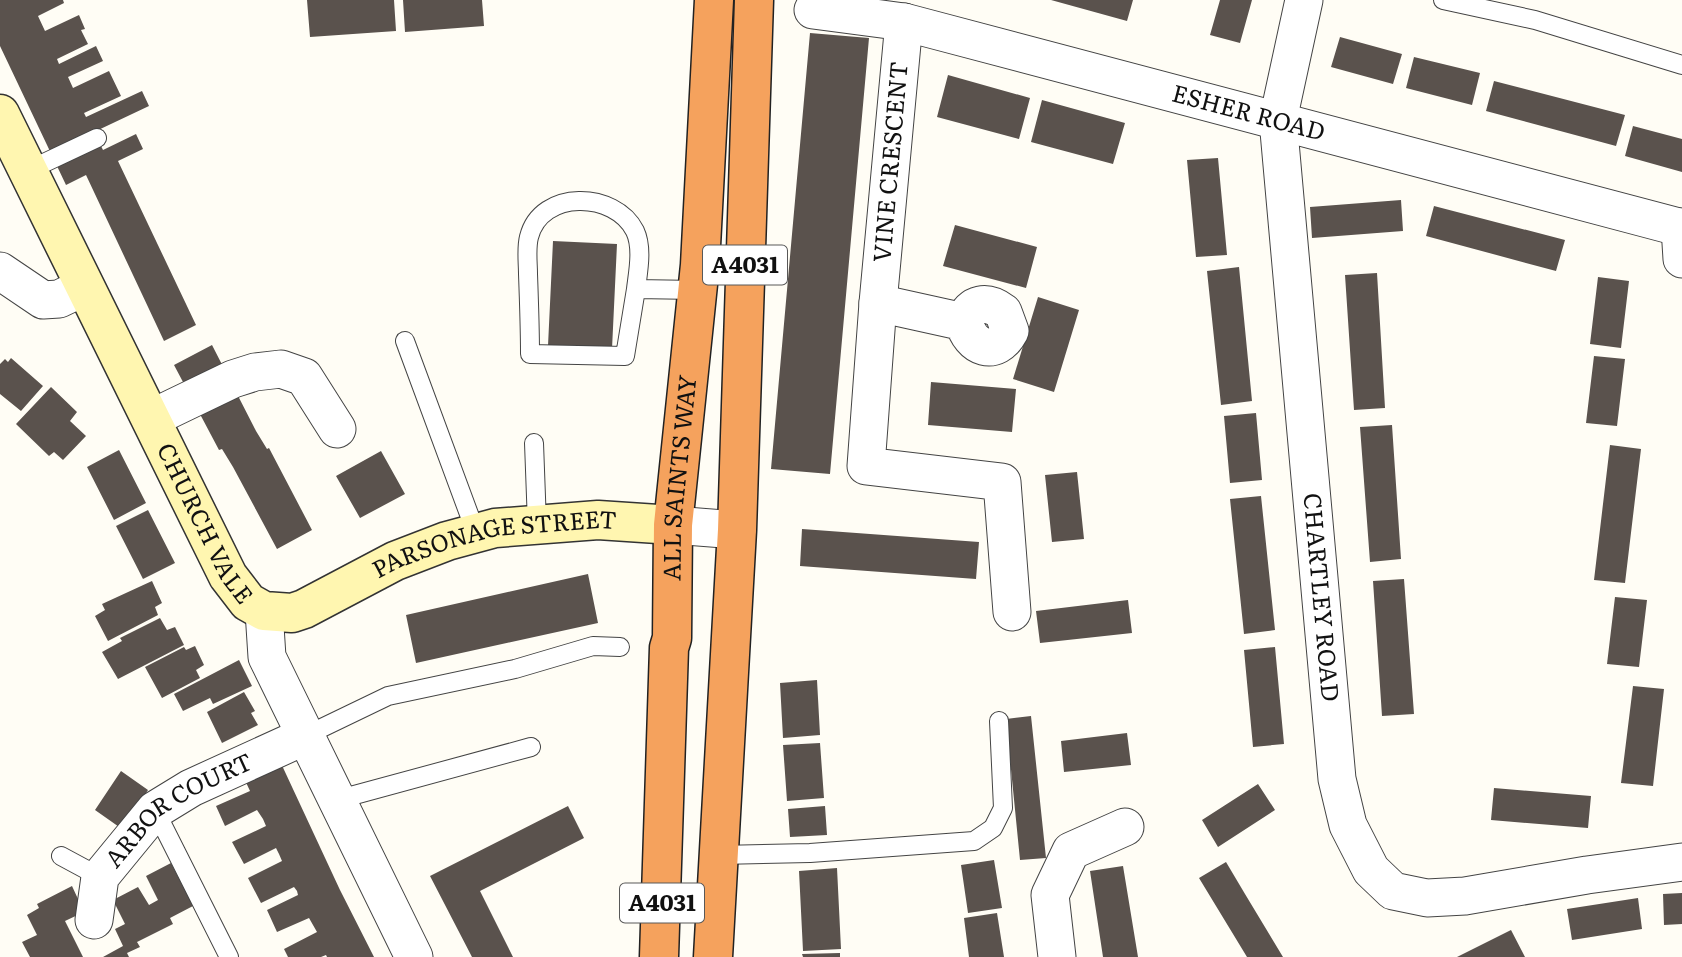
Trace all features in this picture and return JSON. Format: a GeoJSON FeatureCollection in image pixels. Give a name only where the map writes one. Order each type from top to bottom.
{"type":"FeatureCollection","features":[{"type":"Feature","properties":{"kind":"highway","name":"ALL SAINTS WAY"},"geometry":{"type":"LineString","coordinates":[[659,957],[674,525],[697,290],[714,0]]}},
{"type":"Feature","properties":{"kind":"highway","name":"A4031"},"geometry":{"type":"LineString","coordinates":[[713,957],[737,530],[754,0]]}},
{"type":"Feature","properties":{"kind":"street","name":"CHARTLEY ROAD"},"geometry":{"type":"LineString","coordinates":[[1304,0],[1278,120],[1337,779],[1348,825],[1371,870],[1393,891],[1427,898],[1465,896],[1682,862]]}},
{"type":"Feature","properties":{"kind":"street","name":"ESHER ROAD"},"geometry":{"type":"LineString","coordinates":[[813,10],[904,22],[1278,120],[1681,238]]}},
{"type":"Feature","properties":{"kind":"street","name":"VINE CRESCENT"},"geometry":{"type":"LineString","coordinates":[[904,22],[866,467],[1002,482],[1012,612]]}},
{"type":"Feature","properties":{"kind":"street","name":"CHURCH VALE"},"geometry":{"type":"LineString","coordinates":[[0,114],[228,576],[248,602],[264,611],[267,657],[414,957]]}},
{"type":"Feature","properties":{"kind":"street"},"geometry":{"type":"LineString","coordinates":[[0,271],[43,300],[59,299],[84,287]]}},
{"type":"Feature","properties":{"kind":"street"},"geometry":{"type":"LineString","coordinates":[[878,303],[964,322]]}},
{"type":"Feature","properties":{"kind":"street"},"geometry":{"type":"LineString","coordinates":[[152,418],[233,379],[255,372],[281,369],[304,377],[337,429]]}},
{"type":"Feature","properties":{"kind":"street","name":"PARSONAGE STREET"},"geometry":{"type":"LineString","coordinates":[[264,611],[292,613],[304,609],[395,561],[447,541],[495,527],[598,520],[737,530]]}},
{"type":"Feature","properties":{"kind":"street","name":"ARBOR COURT"},"geometry":{"type":"LineString","coordinates":[[94,920],[100,877],[155,810],[191,788],[305,736]]}},
{"type":"Feature","properties":{"kind":"street"},"geometry":{"type":"LineString","coordinates":[[1056,957],[1050,895],[1071,851],[1125,827]]}},
{"type":"Feature","properties":{"kind":"lane"},"geometry":{"type":"LineString","coordinates":[[1443,0],[1535,20],[1682,65]]}},
{"type":"Feature","properties":{"kind":"lane"},"geometry":{"type":"LineString","coordinates":[[27,170],[97,138]]}},
{"type":"Feature","properties":{"kind":"lane"},"geometry":{"type":"LineString","coordinates":[[587,201],[604,204],[626,218],[636,234],[636,289],[625,356],[530,354],[528,238],[540,215],[554,206],[587,201]]}},
{"type":"Feature","properties":{"kind":"lane"},"geometry":{"type":"LineString","coordinates":[[636,289],[697,290]]}},
{"type":"Feature","properties":{"kind":"lane"},"geometry":{"type":"LineString","coordinates":[[405,341],[476,533]]}},
{"type":"Feature","properties":{"kind":"lane"},"geometry":{"type":"LineString","coordinates":[[534,443],[537,524]]}},
{"type":"Feature","properties":{"kind":"lane"},"geometry":{"type":"LineString","coordinates":[[305,736],[388,695],[515,669],[593,646],[620,648]]}},
{"type":"Feature","properties":{"kind":"lane"},"geometry":{"type":"LineString","coordinates":[[719,855],[810,853],[974,841],[993,828],[1003,808],[999,721]]}},
{"type":"Feature","properties":{"kind":"lane"},"geometry":{"type":"LineString","coordinates":[[336,800],[531,747]]}},
{"type":"Feature","properties":{"kind":"lane"},"geometry":{"type":"LineString","coordinates":[[155,810],[229,957]]}},
{"type":"Feature","properties":{"kind":"lane"},"geometry":{"type":"LineString","coordinates":[[61,856],[100,877]]}},
{"type":"Feature","properties":{"kind":"building"},"geometry":{"type":"Polygon","coordinates":[[[0,0],[63,0],[64,3],[38,16],[45,31],[79,15],[85,29],[81,30],[88,44],[57,59],[59,64],[96,46],[103,61],[68,77],[73,88],[109,71],[121,96],[84,113],[86,117],[142,91],[149,106],[94,132],[103,150],[136,134],[143,149],[118,161],[196,325],[164,341],[86,175],[66,185],[0,46],[0,0]]]}},
{"type":"Feature","properties":{"kind":"building"},"geometry":{"type":"Polygon","coordinates":[[[307,0],[394,0],[396,31],[310,37],[307,0]]]}},
{"type":"Feature","properties":{"kind":"building"},"geometry":{"type":"Polygon","coordinates":[[[403,0],[482,0],[484,26],[405,32],[403,0]]]}},
{"type":"Feature","properties":{"kind":"building"},"geometry":{"type":"Polygon","coordinates":[[[1051,0],[1133,0],[1127,21],[1051,0]]]}},
{"type":"Feature","properties":{"kind":"building"},"geometry":{"type":"Polygon","coordinates":[[[1220,0],[1252,0],[1240,43],[1210,35],[1220,0]]]}},
{"type":"Feature","properties":{"kind":"building"},"geometry":{"type":"Polygon","coordinates":[[[810,33],[869,38],[830,474],[771,469],[810,33]]]}},
{"type":"Feature","properties":{"kind":"building"},"geometry":{"type":"Polygon","coordinates":[[[1340,37],[1402,54],[1393,84],[1331,67],[1340,37]]]}},
{"type":"Feature","properties":{"kind":"building"},"geometry":{"type":"Polygon","coordinates":[[[1414,57],[1480,73],[1472,105],[1406,88],[1414,57]]]}},
{"type":"Feature","properties":{"kind":"building"},"geometry":{"type":"Polygon","coordinates":[[[948,75],[1030,98],[1019,139],[937,117],[948,75]]]}},
{"type":"Feature","properties":{"kind":"building"},"geometry":{"type":"Polygon","coordinates":[[[1494,81],[1625,115],[1616,146],[1486,111],[1494,81]]]}},
{"type":"Feature","properties":{"kind":"building"},"geometry":{"type":"Polygon","coordinates":[[[1042,100],[1125,123],[1113,164],[1031,142],[1042,100]]]}},
{"type":"Feature","properties":{"kind":"building"},"geometry":{"type":"Polygon","coordinates":[[[1633,126],[1682,139],[1682,172],[1625,156],[1633,126]]]}},
{"type":"Feature","properties":{"kind":"building"},"geometry":{"type":"Polygon","coordinates":[[[1218,158],[1227,255],[1196,257],[1187,160],[1218,158]]]}},
{"type":"Feature","properties":{"kind":"building"},"geometry":{"type":"Polygon","coordinates":[[[1401,200],[1403,231],[1312,238],[1310,207],[1401,200]]]}},
{"type":"Feature","properties":{"kind":"building"},"geometry":{"type":"Polygon","coordinates":[[[1434,206],[1565,240],[1556,271],[1426,236],[1434,206]]]}},
{"type":"Feature","properties":{"kind":"building"},"geometry":{"type":"Polygon","coordinates":[[[955,225],[1037,247],[1026,288],[943,266],[955,225]]]}},
{"type":"Feature","properties":{"kind":"building"},"geometry":{"type":"Polygon","coordinates":[[[553,241],[617,244],[612,349],[548,346],[553,241]]]}},
{"type":"Feature","properties":{"kind":"building"},"geometry":{"type":"Polygon","coordinates":[[[1239,267],[1252,401],[1221,405],[1207,271],[1239,267]]]}},
{"type":"Feature","properties":{"kind":"building"},"geometry":{"type":"Polygon","coordinates":[[[1377,273],[1385,408],[1354,410],[1345,275],[1377,273]]]}},
{"type":"Feature","properties":{"kind":"building"},"geometry":{"type":"Polygon","coordinates":[[[1598,277],[1629,281],[1621,348],[1590,344],[1598,277]]]}},
{"type":"Feature","properties":{"kind":"building"},"geometry":{"type":"Polygon","coordinates":[[[1038,297],[1079,310],[1054,392],[1013,379],[1038,297]]]}},
{"type":"Feature","properties":{"kind":"building"},"geometry":{"type":"Polygon","coordinates":[[[212,345],[256,431],[267,449],[269,448],[312,530],[277,549],[233,467],[222,449],[219,450],[174,365],[212,345]]]}},
{"type":"Feature","properties":{"kind":"building"},"geometry":{"type":"Polygon","coordinates":[[[1594,356],[1625,359],[1617,426],[1586,423],[1594,356]]]}},
{"type":"Feature","properties":{"kind":"building"},"geometry":{"type":"Polygon","coordinates":[[[11,358],[43,386],[21,411],[0,394],[0,364],[11,358]]]}},
{"type":"Feature","properties":{"kind":"building"},"geometry":{"type":"Polygon","coordinates":[[[931,382],[1016,389],[1012,432],[928,425],[931,382]]]}},
{"type":"Feature","properties":{"kind":"building"},"geometry":{"type":"Polygon","coordinates":[[[51,387],[77,412],[70,421],[86,436],[63,460],[54,452],[49,456],[16,424],[51,387]]]}},
{"type":"Feature","properties":{"kind":"building"},"geometry":{"type":"Polygon","coordinates":[[[1256,413],[1262,480],[1230,483],[1224,416],[1256,413]]]}},
{"type":"Feature","properties":{"kind":"building"},"geometry":{"type":"Polygon","coordinates":[[[1392,425],[1401,559],[1370,562],[1360,427],[1392,425]]]}},
{"type":"Feature","properties":{"kind":"building"},"geometry":{"type":"Polygon","coordinates":[[[1610,445],[1641,449],[1625,583],[1594,580],[1610,445]]]}},
{"type":"Feature","properties":{"kind":"building"},"geometry":{"type":"Polygon","coordinates":[[[119,450],[146,503],[114,520],[87,467],[119,450]]]}},
{"type":"Feature","properties":{"kind":"building"},"geometry":{"type":"Polygon","coordinates":[[[381,451],[405,494],[360,518],[336,476],[381,451]]]}},
{"type":"Feature","properties":{"kind":"building"},"geometry":{"type":"Polygon","coordinates":[[[1077,472],[1084,539],[1052,542],[1045,475],[1077,472]]]}},
{"type":"Feature","properties":{"kind":"building"},"geometry":{"type":"Polygon","coordinates":[[[1261,496],[1275,630],[1244,634],[1230,499],[1261,496]]]}},
{"type":"Feature","properties":{"kind":"building"},"geometry":{"type":"Polygon","coordinates":[[[148,510],[175,563],[143,579],[116,526],[148,510]]]}},
{"type":"Feature","properties":{"kind":"building"},"geometry":{"type":"Polygon","coordinates":[[[802,529],[979,542],[976,579],[800,566],[802,529]]]}},
{"type":"Feature","properties":{"kind":"building"},"geometry":{"type":"Polygon","coordinates":[[[588,574],[598,623],[416,663],[406,615],[588,574]]]}},
{"type":"Feature","properties":{"kind":"building"},"geometry":{"type":"Polygon","coordinates":[[[1404,579],[1414,714],[1382,716],[1373,581],[1404,579]]]}},
{"type":"Feature","properties":{"kind":"building"},"geometry":{"type":"Polygon","coordinates":[[[152,581],[162,603],[155,607],[158,615],[108,641],[95,616],[105,610],[102,604],[152,581]]]}},
{"type":"Feature","properties":{"kind":"building"},"geometry":{"type":"Polygon","coordinates":[[[1615,597],[1647,600],[1639,667],[1607,664],[1615,597]]]}},
{"type":"Feature","properties":{"kind":"building"},"geometry":{"type":"Polygon","coordinates":[[[1128,600],[1132,633],[1040,643],[1036,611],[1128,600]]]}},
{"type":"Feature","properties":{"kind":"building"},"geometry":{"type":"Polygon","coordinates":[[[160,618],[167,630],[175,627],[184,645],[118,679],[102,652],[122,641],[120,638],[160,618]]]}},
{"type":"Feature","properties":{"kind":"building"},"geometry":{"type":"Polygon","coordinates":[[[195,646],[204,665],[196,670],[200,678],[162,698],[145,667],[184,647],[186,650],[195,646]]]}},
{"type":"Feature","properties":{"kind":"building"},"geometry":{"type":"Polygon","coordinates":[[[1275,647],[1284,744],[1253,747],[1244,650],[1275,647]]]}},
{"type":"Feature","properties":{"kind":"building"},"geometry":{"type":"Polygon","coordinates":[[[239,660],[252,686],[213,704],[210,698],[183,711],[174,694],[239,660]]]}},
{"type":"Feature","properties":{"kind":"building"},"geometry":{"type":"Polygon","coordinates":[[[817,680],[820,735],[783,738],[780,683],[817,680]]]}},
{"type":"Feature","properties":{"kind":"building"},"geometry":{"type":"Polygon","coordinates":[[[1633,686],[1664,689],[1653,786],[1621,783],[1633,686]]]}},
{"type":"Feature","properties":{"kind":"building"},"geometry":{"type":"Polygon","coordinates":[[[244,692],[255,711],[251,713],[258,725],[222,743],[207,712],[244,692]]]}},
{"type":"Feature","properties":{"kind":"building"},"geometry":{"type":"Polygon","coordinates":[[[1031,716],[1046,858],[1020,860],[1006,719],[1031,716]]]}},
{"type":"Feature","properties":{"kind":"building"},"geometry":{"type":"Polygon","coordinates":[[[1127,733],[1131,765],[1064,772],[1061,741],[1127,733]]]}},
{"type":"Feature","properties":{"kind":"building"},"geometry":{"type":"Polygon","coordinates":[[[820,743],[824,798],[787,801],[783,745],[820,743]]]}},
{"type":"Feature","properties":{"kind":"building"},"geometry":{"type":"Polygon","coordinates":[[[279,759],[374,957],[288,957],[284,949],[317,932],[309,918],[277,932],[267,910],[298,895],[297,891],[294,887],[261,903],[248,878],[282,861],[279,854],[276,848],[244,864],[232,842],[266,826],[263,819],[257,810],[225,826],[216,806],[250,791],[243,776],[279,759]]]}},
{"type":"Feature","properties":{"kind":"building"},"geometry":{"type":"Polygon","coordinates":[[[121,771],[148,790],[122,829],[95,810],[121,771]]]}},
{"type":"Feature","properties":{"kind":"building"},"geometry":{"type":"Polygon","coordinates":[[[1258,784],[1275,810],[1218,847],[1202,820],[1258,784]]]}},
{"type":"Feature","properties":{"kind":"building"},"geometry":{"type":"Polygon","coordinates":[[[1494,788],[1591,796],[1588,828],[1491,820],[1494,788]]]}},
{"type":"Feature","properties":{"kind":"building"},"geometry":{"type":"Polygon","coordinates":[[[568,806],[584,838],[480,891],[513,957],[472,957],[430,876],[568,806]]]}},
{"type":"Feature","properties":{"kind":"building"},"geometry":{"type":"Polygon","coordinates":[[[825,806],[827,835],[790,837],[788,809],[825,806]]]}},
{"type":"Feature","properties":{"kind":"building"},"geometry":{"type":"Polygon","coordinates":[[[994,860],[1002,908],[968,913],[961,865],[994,860]]]}},
{"type":"Feature","properties":{"kind":"building"},"geometry":{"type":"Polygon","coordinates":[[[1226,862],[1283,957],[1247,957],[1199,878],[1226,862]]]}},
{"type":"Feature","properties":{"kind":"building"},"geometry":{"type":"Polygon","coordinates":[[[171,863],[193,906],[170,918],[173,924],[137,942],[140,947],[127,953],[129,957],[103,957],[123,946],[115,929],[125,924],[113,900],[138,887],[149,905],[158,900],[146,876],[171,863]]]}},
{"type":"Feature","properties":{"kind":"building"},"geometry":{"type":"Polygon","coordinates":[[[1123,866],[1138,957],[1103,957],[1090,871],[1123,866]]]}},
{"type":"Feature","properties":{"kind":"building"},"geometry":{"type":"Polygon","coordinates":[[[837,868],[841,949],[803,951],[799,871],[837,868]]]}},
{"type":"Feature","properties":{"kind":"building"},"geometry":{"type":"Polygon","coordinates":[[[72,886],[84,912],[65,921],[83,957],[30,957],[22,942],[37,935],[27,915],[39,908],[37,904],[72,886]]]}},
{"type":"Feature","properties":{"kind":"building"},"geometry":{"type":"Polygon","coordinates":[[[1682,893],[1682,924],[1664,925],[1663,894],[1682,893]]]}},
{"type":"Feature","properties":{"kind":"building"},"geometry":{"type":"Polygon","coordinates":[[[1638,898],[1642,929],[1572,940],[1567,909],[1638,898]]]}},
{"type":"Feature","properties":{"kind":"building"},"geometry":{"type":"Polygon","coordinates":[[[997,913],[1004,957],[969,957],[964,918],[997,913]]]}},
{"type":"Feature","properties":{"kind":"building"},"geometry":{"type":"Polygon","coordinates":[[[1511,930],[1525,957],[1457,957],[1511,930]]]}},
{"type":"Feature","properties":{"kind":"building"},"geometry":{"type":"Polygon","coordinates":[[[840,953],[840,957],[803,957],[802,954],[840,953]]]}}]}
